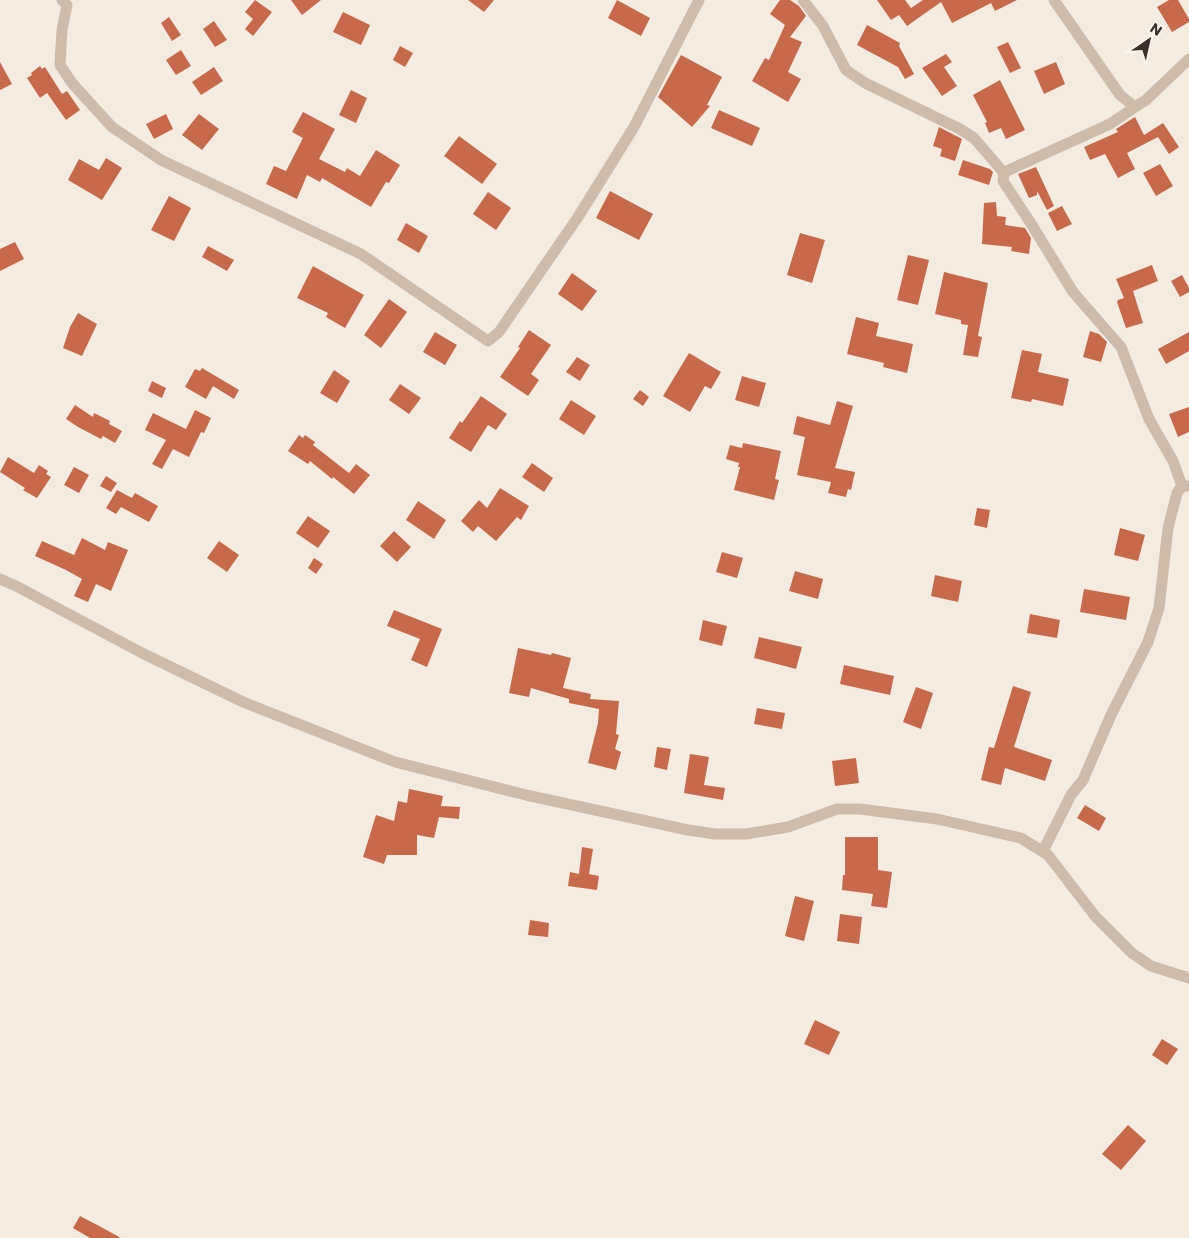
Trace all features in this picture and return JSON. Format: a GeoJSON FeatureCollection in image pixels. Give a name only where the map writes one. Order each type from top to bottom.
{"type":"FeatureCollection","features":[{"type":"Feature","properties":{"kind":"street"},"geometry":{"type":"LineString","coordinates":[[62,0],[67,5],[62,30],[60,66],[72,83],[112,127],[160,160],[361,254],[488,341],[499,332],[578,217],[634,127],[699,0]]}},
{"type":"Feature","properties":{"kind":"street"},"geometry":{"type":"LineString","coordinates":[[803,0],[823,26],[846,70],[865,83],[960,129],[974,138],[1004,174]]}},
{"type":"Feature","properties":{"kind":"street"},"geometry":{"type":"LineString","coordinates":[[1054,0],[1120,95],[1135,107]]}},
{"type":"Feature","properties":{"kind":"street"},"geometry":{"type":"LineString","coordinates":[[1043,851],[1071,795],[1083,780],[1111,715],[1148,642],[1159,608],[1168,528],[1177,493],[1185,486],[1149,419],[1121,347],[1073,292],[1030,222],[1007,190],[1003,181],[1004,174],[1110,124],[1146,100],[1189,60]]}},
{"type":"Feature","properties":{"kind":"street"},"geometry":{"type":"LineString","coordinates":[[0,579],[142,653],[243,702],[395,762],[526,795],[688,830],[715,834],[746,834],[788,827],[837,809],[860,809],[937,819],[1021,838],[1048,855],[1095,916],[1132,953],[1150,966],[1189,978]]}},
{"type":"Feature","properties":{"kind":"building"},"geometry":{"type":"Polygon","coordinates":[[[255,0],[272,12],[253,36],[245,29],[253,19],[245,12],[255,0]]]}},
{"type":"Feature","properties":{"kind":"building"},"geometry":{"type":"Polygon","coordinates":[[[291,0],[321,0],[302,15],[291,0]]]}},
{"type":"Feature","properties":{"kind":"building"},"geometry":{"type":"Polygon","coordinates":[[[468,0],[494,0],[484,12],[468,0]]]}},
{"type":"Feature","properties":{"kind":"building"},"geometry":{"type":"Polygon","coordinates":[[[617,0],[650,18],[641,36],[608,18],[617,0]]]}},
{"type":"Feature","properties":{"kind":"building"},"geometry":{"type":"Polygon","coordinates":[[[780,0],[790,0],[799,6],[806,16],[790,37],[802,42],[788,72],[801,79],[788,102],[752,81],[765,58],[769,60],[785,25],[770,14],[780,0]]]}},
{"type":"Feature","properties":{"kind":"building"},"geometry":{"type":"Polygon","coordinates":[[[877,0],[905,0],[911,8],[923,0],[1017,0],[995,11],[991,3],[952,23],[941,2],[907,26],[899,15],[891,20],[877,0]]]}},
{"type":"Feature","properties":{"kind":"building"},"geometry":{"type":"Polygon","coordinates":[[[1169,0],[1178,0],[1189,19],[1189,22],[1172,32],[1157,7],[1169,0]]]}},
{"type":"Feature","properties":{"kind":"building"},"geometry":{"type":"Polygon","coordinates":[[[343,12],[370,25],[361,45],[333,32],[343,12]]]}},
{"type":"Feature","properties":{"kind":"building"},"geometry":{"type":"Polygon","coordinates":[[[169,17],[181,35],[172,41],[161,23],[169,17]]]}},
{"type":"Feature","properties":{"kind":"building"},"geometry":{"type":"Polygon","coordinates":[[[214,21],[227,40],[215,47],[203,29],[214,21]]]}},
{"type":"Feature","properties":{"kind":"building"},"geometry":{"type":"Polygon","coordinates":[[[867,25],[900,43],[899,46],[914,74],[905,79],[898,67],[857,45],[867,25]]]}},
{"type":"Feature","properties":{"kind":"building"},"geometry":{"type":"Polygon","coordinates":[[[1008,42],[1021,68],[1010,73],[997,47],[1008,42]]]}},
{"type":"Feature","properties":{"kind":"building"},"geometry":{"type":"Polygon","coordinates":[[[400,46],[413,53],[405,67],[393,60],[400,46]]]}},
{"type":"Feature","properties":{"kind":"building"},"geometry":{"type":"Polygon","coordinates":[[[181,50],[191,66],[176,75],[166,60],[181,50]]]}},
{"type":"Feature","properties":{"kind":"building"},"geometry":{"type":"Polygon","coordinates":[[[946,54],[952,62],[944,67],[957,86],[942,96],[922,68],[946,54]]]}},
{"type":"Feature","properties":{"kind":"building"},"geometry":{"type":"Polygon","coordinates":[[[681,55],[722,77],[707,105],[710,106],[692,127],[658,97],[681,55]]]}},
{"type":"Feature","properties":{"kind":"building"},"geometry":{"type":"Polygon","coordinates":[[[0,62],[12,84],[0,90],[0,62]]]}},
{"type":"Feature","properties":{"kind":"building"},"geometry":{"type":"Polygon","coordinates":[[[1056,62],[1065,84],[1044,94],[1034,71],[1056,62]]]}},
{"type":"Feature","properties":{"kind":"building"},"geometry":{"type":"Polygon","coordinates":[[[40,66],[42,69],[45,67],[62,94],[67,91],[80,110],[66,120],[47,93],[40,98],[27,78],[40,66]]]}},
{"type":"Feature","properties":{"kind":"building"},"geometry":{"type":"Polygon","coordinates":[[[214,67],[223,81],[201,95],[192,82],[214,67]]]}},
{"type":"Feature","properties":{"kind":"building"},"geometry":{"type":"Polygon","coordinates":[[[1000,80],[1025,130],[1006,139],[1001,128],[989,133],[985,123],[987,122],[973,95],[1000,80]]]}},
{"type":"Feature","properties":{"kind":"building"},"geometry":{"type":"Polygon","coordinates":[[[351,90],[367,98],[356,123],[339,115],[351,90]]]}},
{"type":"Feature","properties":{"kind":"building"},"geometry":{"type":"Polygon","coordinates":[[[719,110],[760,128],[752,146],[711,128],[719,110]]]}},
{"type":"Feature","properties":{"kind":"building"},"geometry":{"type":"Polygon","coordinates":[[[303,112],[335,129],[319,159],[345,172],[347,168],[360,176],[376,150],[400,165],[389,183],[386,182],[371,207],[322,178],[320,182],[307,175],[297,199],[266,184],[274,166],[286,171],[303,138],[292,132],[303,112]]]}},
{"type":"Feature","properties":{"kind":"building"},"geometry":{"type":"Polygon","coordinates":[[[166,114],[173,129],[154,139],[146,124],[166,114]]]}},
{"type":"Feature","properties":{"kind":"building"},"geometry":{"type":"Polygon","coordinates":[[[199,114],[219,129],[202,150],[182,135],[199,114]]]}},
{"type":"Feature","properties":{"kind":"building"},"geometry":{"type":"Polygon","coordinates":[[[1135,117],[1144,135],[1163,123],[1179,147],[1169,154],[1158,137],[1127,153],[1135,169],[1118,178],[1105,154],[1090,160],[1084,147],[1118,132],[1116,129],[1135,117]]]}},
{"type":"Feature","properties":{"kind":"building"},"geometry":{"type":"Polygon","coordinates":[[[939,127],[962,139],[955,161],[940,156],[942,149],[933,146],[939,127]]]}},
{"type":"Feature","properties":{"kind":"building"},"geometry":{"type":"Polygon","coordinates":[[[459,136],[497,164],[482,184],[444,156],[459,136]]]}},
{"type":"Feature","properties":{"kind":"building"},"geometry":{"type":"Polygon","coordinates":[[[106,158],[122,168],[102,200],[68,180],[79,159],[99,170],[106,158]]]}},
{"type":"Feature","properties":{"kind":"building"},"geometry":{"type":"Polygon","coordinates":[[[963,160],[990,169],[993,172],[989,185],[958,175],[963,160]]]}},
{"type":"Feature","properties":{"kind":"building"},"geometry":{"type":"Polygon","coordinates":[[[1160,164],[1173,186],[1156,196],[1143,173],[1160,164]]]}},
{"type":"Feature","properties":{"kind":"building"},"geometry":{"type":"Polygon","coordinates":[[[1036,167],[1054,206],[1047,210],[1037,191],[1037,195],[1029,198],[1018,174],[1036,167]]]}},
{"type":"Feature","properties":{"kind":"building"},"geometry":{"type":"Polygon","coordinates":[[[610,191],[653,214],[639,240],[596,218],[610,191]]]}},
{"type":"Feature","properties":{"kind":"building"},"geometry":{"type":"Polygon","coordinates":[[[488,192],[511,208],[496,230],[473,214],[488,192]]]}},
{"type":"Feature","properties":{"kind":"building"},"geometry":{"type":"Polygon","coordinates":[[[169,196],[191,208],[174,241],[151,230],[169,196]]]}},
{"type":"Feature","properties":{"kind":"building"},"geometry":{"type":"Polygon","coordinates":[[[996,202],[997,216],[1006,217],[1005,225],[1025,228],[1031,238],[1029,254],[1011,251],[1012,247],[982,244],[984,203],[996,202]]]}},
{"type":"Feature","properties":{"kind":"building"},"geometry":{"type":"Polygon","coordinates":[[[1062,206],[1072,224],[1057,231],[1048,213],[1062,206]]]}},
{"type":"Feature","properties":{"kind":"building"},"geometry":{"type":"Polygon","coordinates":[[[406,223],[428,236],[419,253],[397,240],[406,223]]]}},
{"type":"Feature","properties":{"kind":"building"},"geometry":{"type":"Polygon","coordinates":[[[800,233],[825,240],[812,283],[787,275],[800,233]]]}},
{"type":"Feature","properties":{"kind":"building"},"geometry":{"type":"Polygon","coordinates":[[[15,242],[24,259],[0,271],[0,249],[15,242]]]}},
{"type":"Feature","properties":{"kind":"building"},"geometry":{"type":"Polygon","coordinates":[[[208,246],[234,260],[227,271],[202,257],[208,246]]]}},
{"type":"Feature","properties":{"kind":"building"},"geometry":{"type":"Polygon","coordinates":[[[908,255],[929,260],[918,305],[897,300],[908,255]]]}},
{"type":"Feature","properties":{"kind":"building"},"geometry":{"type":"Polygon","coordinates":[[[1152,265],[1158,281],[1133,291],[1143,323],[1126,328],[1117,302],[1124,298],[1116,279],[1152,265]]]}},
{"type":"Feature","properties":{"kind":"building"},"geometry":{"type":"Polygon","coordinates":[[[313,266],[364,295],[345,328],[326,317],[328,313],[297,298],[313,266]]]}},
{"type":"Feature","properties":{"kind":"building"},"geometry":{"type":"Polygon","coordinates":[[[944,272],[988,283],[978,336],[982,337],[978,357],[963,355],[968,325],[961,324],[961,320],[935,314],[944,272]]]}},
{"type":"Feature","properties":{"kind":"building"},"geometry":{"type":"Polygon","coordinates":[[[572,273],[597,291],[582,311],[558,294],[572,273]]]}},
{"type":"Feature","properties":{"kind":"building"},"geometry":{"type":"Polygon","coordinates":[[[1182,275],[1189,288],[1189,292],[1180,297],[1171,281],[1182,275]]]}},
{"type":"Feature","properties":{"kind":"building"},"geometry":{"type":"Polygon","coordinates":[[[389,299],[407,312],[381,348],[364,335],[389,299]]]}},
{"type":"Feature","properties":{"kind":"building"},"geometry":{"type":"Polygon","coordinates":[[[78,313],[97,324],[82,356],[63,348],[70,327],[78,313]]]}},
{"type":"Feature","properties":{"kind":"building"},"geometry":{"type":"Polygon","coordinates":[[[856,317],[879,323],[876,336],[913,344],[907,373],[883,367],[884,363],[847,354],[856,317]]]}},
{"type":"Feature","properties":{"kind":"building"},"geometry":{"type":"Polygon","coordinates":[[[529,330],[551,345],[531,374],[539,380],[528,396],[500,377],[520,348],[518,347],[529,330]]]}},
{"type":"Feature","properties":{"kind":"building"},"geometry":{"type":"Polygon","coordinates":[[[1090,331],[1099,334],[1107,342],[1101,362],[1083,357],[1090,331]]]}},
{"type":"Feature","properties":{"kind":"building"},"geometry":{"type":"Polygon","coordinates":[[[435,332],[457,345],[445,365],[423,352],[435,332]]]}},
{"type":"Feature","properties":{"kind":"building"},"geometry":{"type":"Polygon","coordinates":[[[1189,332],[1189,351],[1166,364],[1158,349],[1189,332]]]}},
{"type":"Feature","properties":{"kind":"building"},"geometry":{"type":"Polygon","coordinates":[[[1022,350],[1042,354],[1038,372],[1069,379],[1063,406],[1032,399],[1031,402],[1011,398],[1022,350]]]}},
{"type":"Feature","properties":{"kind":"building"},"geometry":{"type":"Polygon","coordinates":[[[689,353],[721,372],[711,389],[705,386],[690,412],[663,396],[689,353]]]}},
{"type":"Feature","properties":{"kind":"building"},"geometry":{"type":"Polygon","coordinates":[[[577,357],[590,365],[580,381],[566,372],[577,357]]]}},
{"type":"Feature","properties":{"kind":"building"},"geometry":{"type":"Polygon","coordinates":[[[202,368],[239,390],[234,399],[213,386],[206,399],[185,387],[195,369],[200,371],[202,368]]]}},
{"type":"Feature","properties":{"kind":"building"},"geometry":{"type":"Polygon","coordinates":[[[334,370],[350,381],[337,403],[320,393],[334,370]]]}},
{"type":"Feature","properties":{"kind":"building"},"geometry":{"type":"Polygon","coordinates":[[[742,376],[766,383],[759,407],[735,400],[742,376]]]}},
{"type":"Feature","properties":{"kind":"building"},"geometry":{"type":"Polygon","coordinates":[[[152,381],[166,388],[162,398],[148,391],[152,381]]]}},
{"type":"Feature","properties":{"kind":"building"},"geometry":{"type":"Polygon","coordinates":[[[400,384],[421,398],[409,414],[389,400],[400,384]]]}},
{"type":"Feature","properties":{"kind":"building"},"geometry":{"type":"Polygon","coordinates":[[[640,390],[649,397],[643,406],[633,399],[640,390]]]}},
{"type":"Feature","properties":{"kind":"building"},"geometry":{"type":"Polygon","coordinates":[[[481,396],[507,414],[496,430],[488,425],[471,452],[449,438],[460,421],[462,423],[481,396]]]}},
{"type":"Feature","properties":{"kind":"building"},"geometry":{"type":"Polygon","coordinates":[[[571,400],[596,416],[584,435],[559,419],[571,400]]]}},
{"type":"Feature","properties":{"kind":"building"},"geometry":{"type":"Polygon","coordinates":[[[837,401],[853,406],[835,468],[855,472],[851,490],[848,489],[846,497],[828,493],[831,482],[797,475],[805,437],[793,434],[797,416],[830,425],[837,401]]]}},
{"type":"Feature","properties":{"kind":"building"},"geometry":{"type":"Polygon","coordinates":[[[75,405],[93,417],[94,413],[110,421],[109,424],[122,431],[115,443],[103,436],[101,439],[66,419],[75,405]]]}},
{"type":"Feature","properties":{"kind":"building"},"geometry":{"type":"Polygon","coordinates":[[[1189,407],[1189,432],[1178,437],[1169,414],[1189,407]]]}},
{"type":"Feature","properties":{"kind":"building"},"geometry":{"type":"Polygon","coordinates":[[[195,410],[211,418],[204,433],[201,432],[189,457],[173,449],[162,469],[152,464],[166,440],[145,430],[153,413],[186,429],[195,410]]]}},
{"type":"Feature","properties":{"kind":"building"},"geometry":{"type":"Polygon","coordinates":[[[299,435],[303,438],[305,435],[315,442],[313,445],[349,473],[356,464],[370,475],[354,494],[310,461],[308,464],[288,451],[299,435]]]}},
{"type":"Feature","properties":{"kind":"building"},"geometry":{"type":"Polygon","coordinates":[[[743,443],[781,451],[775,479],[779,480],[774,500],[734,490],[740,467],[738,467],[739,463],[726,459],[730,445],[742,448],[743,443]]]}},
{"type":"Feature","properties":{"kind":"building"},"geometry":{"type":"Polygon","coordinates":[[[8,457],[34,473],[39,465],[48,471],[46,474],[51,477],[37,498],[23,490],[25,488],[0,472],[8,457]]]}},
{"type":"Feature","properties":{"kind":"building"},"geometry":{"type":"Polygon","coordinates":[[[532,463],[553,478],[544,492],[522,477],[532,463]]]}},
{"type":"Feature","properties":{"kind":"building"},"geometry":{"type":"Polygon","coordinates":[[[74,467],[89,475],[79,493],[64,485],[74,467]]]}},
{"type":"Feature","properties":{"kind":"building"},"geometry":{"type":"Polygon","coordinates":[[[106,476],[117,483],[111,492],[100,486],[106,476]]]}},
{"type":"Feature","properties":{"kind":"building"},"geometry":{"type":"Polygon","coordinates":[[[500,488],[529,506],[521,520],[517,517],[496,541],[478,526],[473,532],[461,521],[479,500],[487,508],[500,488]]]}},
{"type":"Feature","properties":{"kind":"building"},"geometry":{"type":"Polygon","coordinates":[[[117,490],[132,498],[135,493],[158,506],[149,522],[121,507],[116,514],[106,508],[117,490]]]}},
{"type":"Feature","properties":{"kind":"building"},"geometry":{"type":"Polygon","coordinates":[[[418,501],[446,520],[434,539],[406,520],[418,501]]]}},
{"type":"Feature","properties":{"kind":"building"},"geometry":{"type":"Polygon","coordinates":[[[977,508],[990,510],[987,528],[974,525],[977,508]]]}},
{"type":"Feature","properties":{"kind":"building"},"geometry":{"type":"Polygon","coordinates":[[[308,516],[330,531],[318,548],[296,533],[308,516]]]}},
{"type":"Feature","properties":{"kind":"building"},"geometry":{"type":"Polygon","coordinates":[[[1120,528],[1145,535],[1138,561],[1114,555],[1120,528]]]}},
{"type":"Feature","properties":{"kind":"building"},"geometry":{"type":"Polygon","coordinates":[[[394,531],[411,547],[397,562],[380,546],[394,531]]]}},
{"type":"Feature","properties":{"kind":"building"},"geometry":{"type":"Polygon","coordinates":[[[82,538],[105,550],[108,542],[128,550],[111,591],[96,584],[88,602],[74,596],[82,579],[35,556],[42,541],[74,555],[82,538]]]}},
{"type":"Feature","properties":{"kind":"building"},"geometry":{"type":"Polygon","coordinates":[[[219,541],[239,555],[227,572],[207,558],[219,541]]]}},
{"type":"Feature","properties":{"kind":"building"},"geometry":{"type":"Polygon","coordinates":[[[722,552],[743,558],[737,578],[716,572],[722,552]]]}},
{"type":"Feature","properties":{"kind":"building"},"geometry":{"type":"Polygon","coordinates":[[[314,558],[323,564],[316,574],[308,568],[314,558]]]}},
{"type":"Feature","properties":{"kind":"building"},"geometry":{"type":"Polygon","coordinates":[[[795,571],[823,579],[818,599],[789,591],[795,571]]]}},
{"type":"Feature","properties":{"kind":"building"},"geometry":{"type":"Polygon","coordinates":[[[935,575],[962,581],[958,602],[931,596],[935,575]]]}},
{"type":"Feature","properties":{"kind":"building"},"geometry":{"type":"Polygon","coordinates":[[[1084,589],[1130,597],[1126,620],[1080,612],[1084,589]]]}},
{"type":"Feature","properties":{"kind":"building"},"geometry":{"type":"Polygon","coordinates":[[[394,610],[442,629],[427,667],[411,660],[420,639],[387,626],[394,610]]]}},
{"type":"Feature","properties":{"kind":"building"},"geometry":{"type":"Polygon","coordinates":[[[1030,614],[1060,620],[1057,638],[1027,633],[1030,614]]]}},
{"type":"Feature","properties":{"kind":"building"},"geometry":{"type":"Polygon","coordinates":[[[703,620],[727,626],[722,646],[699,640],[703,620]]]}},
{"type":"Feature","properties":{"kind":"building"},"geometry":{"type":"Polygon","coordinates":[[[759,637],[802,647],[796,669],[754,658],[759,637]]]}},
{"type":"Feature","properties":{"kind":"building"},"geometry":{"type":"Polygon","coordinates":[[[518,648],[571,658],[563,688],[591,694],[590,699],[619,701],[616,734],[619,735],[615,749],[621,752],[616,770],[588,763],[598,723],[599,709],[569,703],[569,699],[531,688],[529,697],[509,693],[518,648]]]}},
{"type":"Feature","properties":{"kind":"building"},"geometry":{"type":"Polygon","coordinates":[[[844,665],[894,676],[890,695],[840,684],[844,665]]]}},
{"type":"Feature","properties":{"kind":"building"},"geometry":{"type":"Polygon","coordinates":[[[1013,686],[1031,692],[1014,747],[1052,760],[1045,781],[1005,768],[1001,785],[981,780],[989,747],[994,748],[1013,686]]]}},
{"type":"Feature","properties":{"kind":"building"},"geometry":{"type":"Polygon","coordinates":[[[916,687],[933,693],[921,729],[903,722],[916,687]]]}},
{"type":"Feature","properties":{"kind":"building"},"geometry":{"type":"Polygon","coordinates":[[[757,708],[785,713],[782,729],[754,724],[757,708]]]}},
{"type":"Feature","properties":{"kind":"building"},"geometry":{"type":"Polygon","coordinates":[[[657,747],[671,749],[667,770],[654,767],[657,747]]]}},
{"type":"Feature","properties":{"kind":"building"},"geometry":{"type":"Polygon","coordinates":[[[690,754],[709,757],[704,785],[725,788],[723,800],[684,793],[690,754]]]}},
{"type":"Feature","properties":{"kind":"building"},"geometry":{"type":"Polygon","coordinates":[[[856,758],[859,783],[835,786],[832,761],[856,758]]]}},
{"type":"Feature","properties":{"kind":"building"},"geometry":{"type":"Polygon","coordinates":[[[409,789],[443,796],[441,806],[460,807],[459,819],[439,817],[434,838],[417,835],[417,855],[387,855],[384,864],[363,857],[376,815],[394,821],[398,801],[407,803],[409,789]]]}},
{"type":"Feature","properties":{"kind":"building"},"geometry":{"type":"Polygon","coordinates":[[[1085,805],[1106,818],[1099,831],[1077,818],[1085,805]]]}},
{"type":"Feature","properties":{"kind":"building"},"geometry":{"type":"Polygon","coordinates":[[[845,837],[878,837],[878,870],[892,872],[887,908],[871,906],[873,894],[842,890],[843,875],[845,875],[845,837]]]}},
{"type":"Feature","properties":{"kind":"building"},"geometry":{"type":"Polygon","coordinates":[[[582,847],[593,849],[589,874],[599,876],[597,890],[568,886],[570,872],[579,874],[582,847]]]}},
{"type":"Feature","properties":{"kind":"building"},"geometry":{"type":"Polygon","coordinates":[[[795,896],[814,901],[804,941],[785,936],[795,896]]]}},
{"type":"Feature","properties":{"kind":"building"},"geometry":{"type":"Polygon","coordinates":[[[840,914],[862,917],[859,944],[837,941],[840,914]]]}},
{"type":"Feature","properties":{"kind":"building"},"geometry":{"type":"Polygon","coordinates":[[[530,920],[549,923],[548,937],[528,935],[530,920]]]}},
{"type":"Feature","properties":{"kind":"building"},"geometry":{"type":"Polygon","coordinates":[[[815,1020],[840,1032],[829,1055],[804,1044],[815,1020]]]}},
{"type":"Feature","properties":{"kind":"building"},"geometry":{"type":"Polygon","coordinates":[[[1162,1039],[1178,1049],[1167,1065],[1152,1055],[1162,1039]]]}},
{"type":"Feature","properties":{"kind":"building"},"geometry":{"type":"Polygon","coordinates":[[[1128,1125],[1146,1141],[1121,1170],[1102,1154],[1128,1125]]]}},
{"type":"Feature","properties":{"kind":"building"},"geometry":{"type":"Polygon","coordinates":[[[80,1216],[121,1238],[90,1238],[73,1228],[80,1216]]]}}]}
